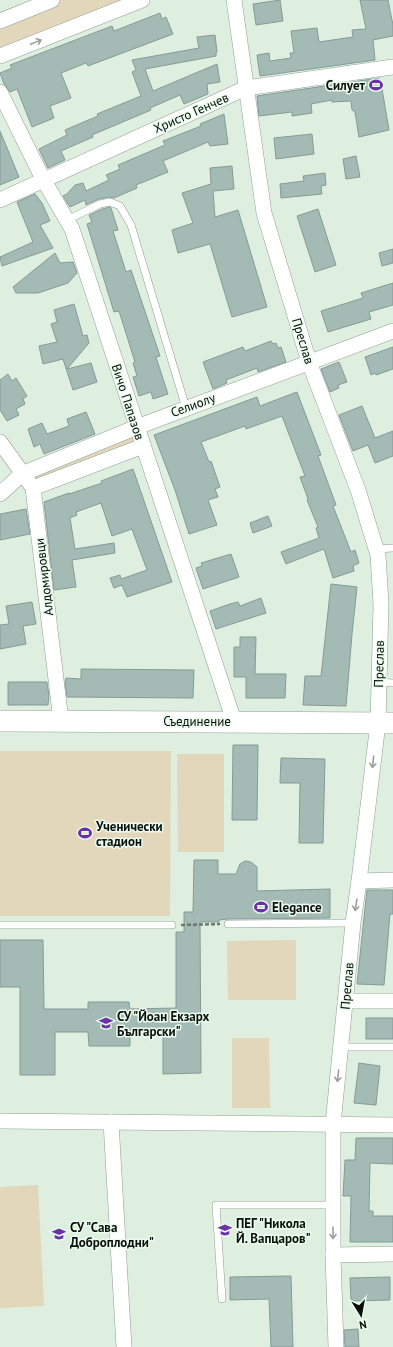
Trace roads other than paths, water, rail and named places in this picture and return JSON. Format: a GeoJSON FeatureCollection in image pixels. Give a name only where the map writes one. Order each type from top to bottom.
{"type":"FeatureCollection","features":[{"type":"Feature","properties":{"kind":"street"},"geometry":{"type":"LineString","coordinates":[[0,21],[52,0]]}},
{"type":"Feature","properties":{"kind":"street"},"geometry":{"type":"LineString","coordinates":[[0,56],[142,0]]}},
{"type":"Feature","properties":{"kind":"street","name":"Преслав"},"geometry":{"type":"LineString","coordinates":[[234,0],[264,213],[309,362],[358,490],[378,555],[386,683],[386,723],[353,923],[333,1124],[333,1254],[336,1347]]}},
{"type":"Feature","properties":{"kind":"street","name":"Христо Генчев"},"geometry":{"type":"LineString","coordinates":[[0,200],[43,179],[246,88],[393,67]]}},
{"type":"Feature","properties":{"kind":"street","name":"Вичо Папазов"},"geometry":{"type":"LineString","coordinates":[[0,92],[43,179],[72,229],[234,721]]}},
{"type":"Feature","properties":{"kind":"street","name":"Селиолу"},"geometry":{"type":"LineString","coordinates":[[0,494],[22,474],[137,427],[393,330]]}},
{"type":"Feature","properties":{"kind":"street"},"geometry":{"type":"LineString","coordinates":[[0,442],[33,488],[143,446]]}},
{"type":"Feature","properties":{"kind":"street","name":"Алдомировци"},"geometry":{"type":"LineString","coordinates":[[33,488],[61,721]]}},
{"type":"Feature","properties":{"kind":"street","name":"Съединение"},"geometry":{"type":"LineString","coordinates":[[0,721],[234,721],[386,723]]}},
{"type":"Feature","properties":{"kind":"street"},"geometry":{"type":"LineString","coordinates":[[360,881],[393,880]]}},
{"type":"Feature","properties":{"kind":"street"},"geometry":{"type":"LineString","coordinates":[[345,1001],[393,1001]]}},
{"type":"Feature","properties":{"kind":"street"},"geometry":{"type":"LineString","coordinates":[[0,1121],[393,1125]]}},
{"type":"Feature","properties":{"kind":"street"},"geometry":{"type":"LineString","coordinates":[[110,1122],[124,1347]]}},
{"type":"Feature","properties":{"kind":"street"},"geometry":{"type":"LineString","coordinates":[[333,1254],[393,1254]]}},
{"type":"Feature","properties":{"kind":"lane"},"geometry":{"type":"LineString","coordinates":[[67,220],[100,204],[110,202],[120,206],[131,225],[186,408]]}},
{"type":"Feature","properties":{"kind":"lane"},"geometry":{"type":"LineString","coordinates":[[376,549],[393,548]]}},
{"type":"Feature","properties":{"kind":"lane"},"geometry":{"type":"LineString","coordinates":[[228,924],[353,923]]}},
{"type":"Feature","properties":{"kind":"lane"},"geometry":{"type":"LineString","coordinates":[[0,925],[172,926]]}},
{"type":"Feature","properties":{"kind":"lane"},"geometry":{"type":"LineString","coordinates":[[341,1047],[393,1047]]}},
{"type":"Feature","properties":{"kind":"lane"},"geometry":{"type":"LineString","coordinates":[[222,1299],[216,1205],[333,1205]]}},
{"type":"Feature","properties":{"kind":"place","name":"Силует"},"geometry":{"type":"Point","coordinates":[376,85]}},
{"type":"Feature","properties":{"kind":"place","name":"Ученически стадион"},"geometry":{"type":"Point","coordinates":[85,833]}},
{"type":"Feature","properties":{"kind":"place","name":"Elegance"},"geometry":{"type":"Point","coordinates":[261,907]}},
{"type":"Feature","properties":{"kind":"place","name":"СУ \"Йоан Екзарх Български\""},"geometry":{"type":"Point","coordinates":[106,1023]}},
{"type":"Feature","properties":{"kind":"place","name":"ПЕГ \"Никола Й. Вапцаров\""},"geometry":{"type":"Point","coordinates":[225,1230]}},
{"type":"Feature","properties":{"kind":"place","name":"СУ \"Сава Доброплодни\""},"geometry":{"type":"Point","coordinates":[59,1234]}}]}
